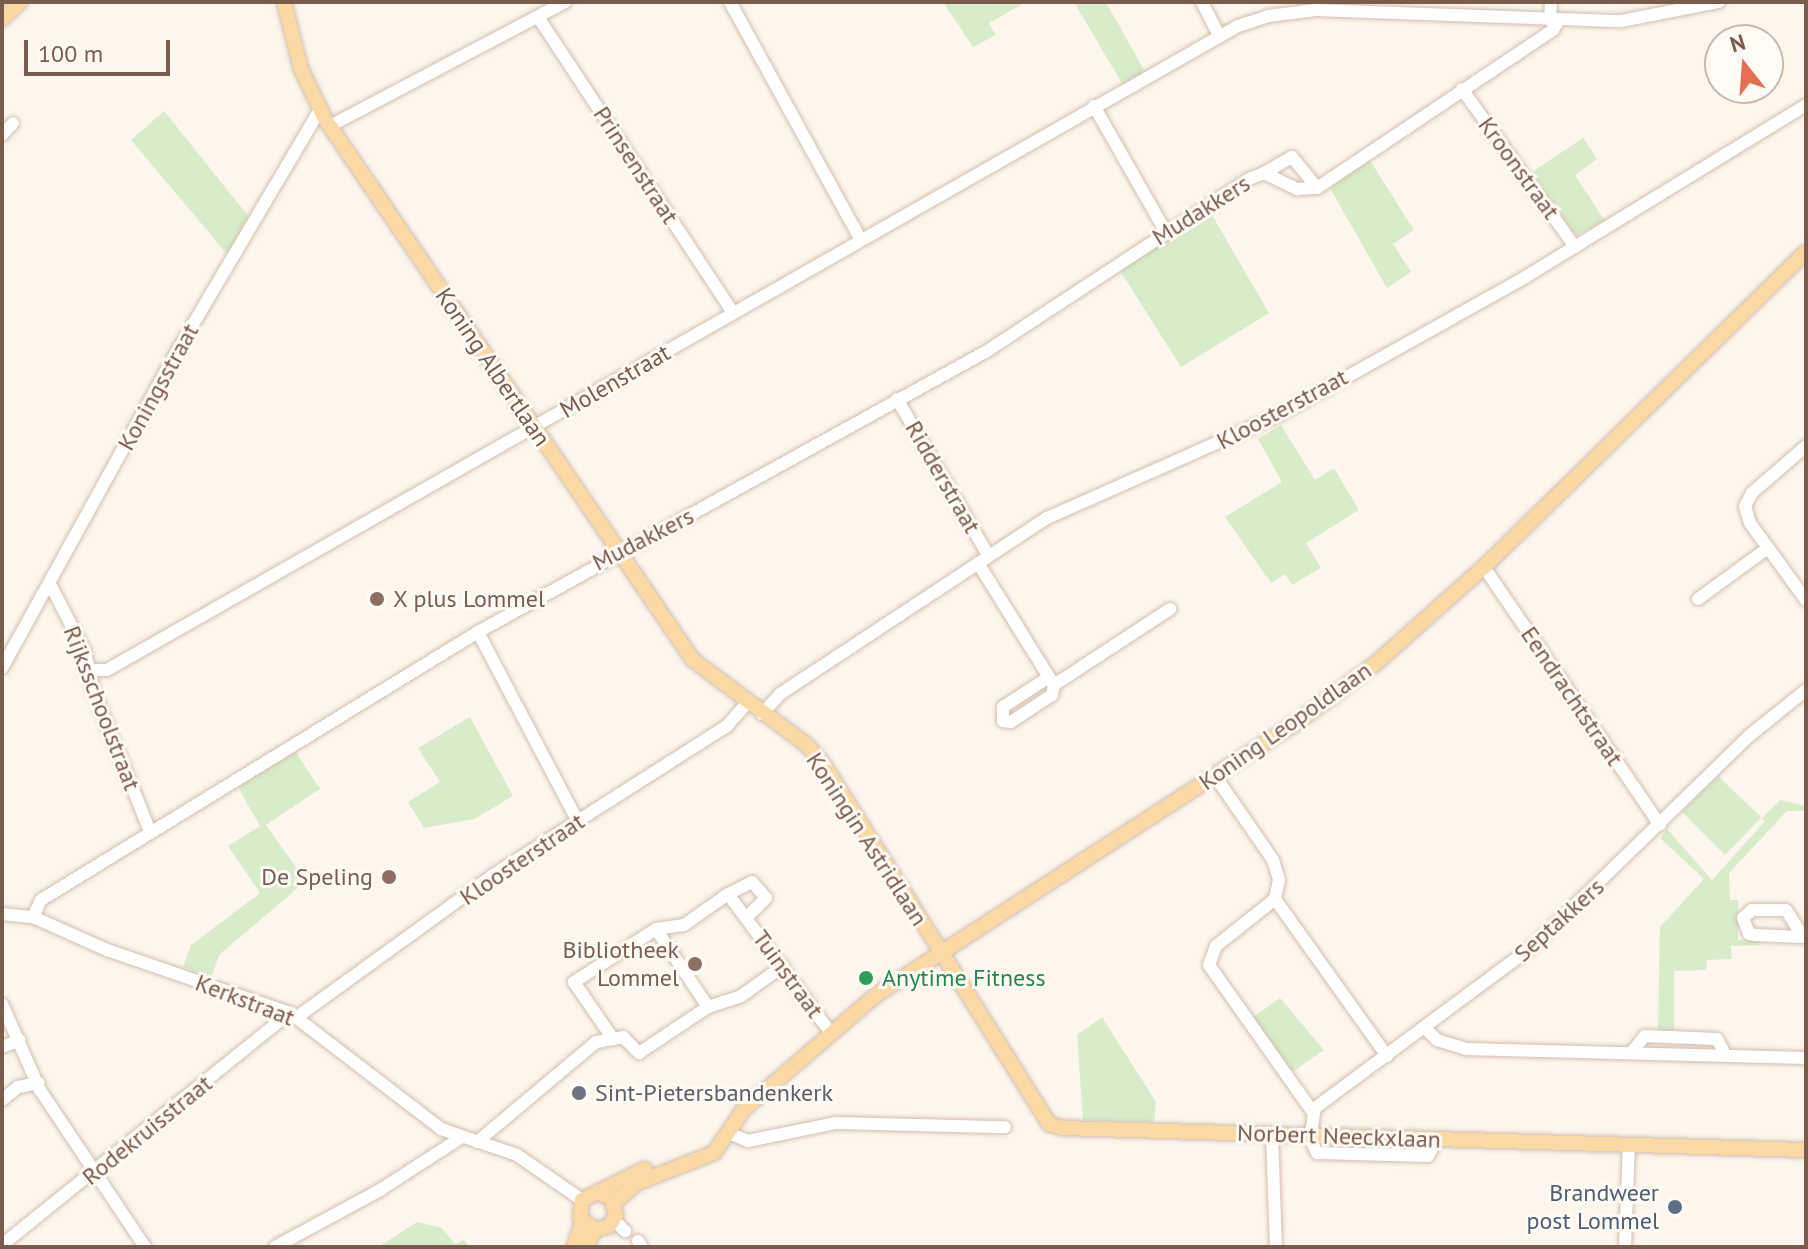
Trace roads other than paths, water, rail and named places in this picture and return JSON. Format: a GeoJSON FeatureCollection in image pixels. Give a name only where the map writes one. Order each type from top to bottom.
{"type":"FeatureCollection","features":[{"type":"Feature","properties":{"kind":"main road"},"geometry":{"type":"LineString","coordinates":[[2,19],[20,2]]}},
{"type":"Feature","properties":{"kind":"main road","name":"Koning Albertlaan"},"geometry":{"type":"LineString","coordinates":[[284,2],[301,69],[330,126],[698,668],[747,703]]}},
{"type":"Feature","properties":{"kind":"main road","name":"Koning Leopoldlaan"},"geometry":{"type":"LineString","coordinates":[[725,1138],[744,1109],[830,1032],[940,954],[1339,692],[1484,567],[1806,252]]}},
{"type":"Feature","properties":{"kind":"main road","name":"Koningin Astridlaan"},"geometry":{"type":"LineString","coordinates":[[747,703],[824,765],[1049,1124]]}},
{"type":"Feature","properties":{"kind":"main road","name":"Norbert Neeckxlaan"},"geometry":{"type":"LineString","coordinates":[[1049,1124],[1806,1150]]}},
{"type":"Feature","properties":{"kind":"main road"},"geometry":{"type":"LineString","coordinates":[[585,1247],[588,1226],[582,1200],[725,1138]]}},
{"type":"Feature","properties":{"kind":"main road"},"geometry":{"type":"LineString","coordinates":[[574,1247],[588,1226],[614,1220],[614,1203],[626,1190],[655,1170]]}},
{"type":"Feature","properties":{"kind":"main road"},"geometry":{"type":"LineString","coordinates":[[599,1193],[614,1203]]}},
{"type":"Feature","properties":{"kind":"street"},"geometry":{"type":"LineString","coordinates":[[330,126],[565,2]]}},
{"type":"Feature","properties":{"kind":"street"},"geometry":{"type":"LineString","coordinates":[[730,2],[861,240]]}},
{"type":"Feature","properties":{"kind":"street"},"geometry":{"type":"LineString","coordinates":[[1202,2],[1219,35]]}},
{"type":"Feature","properties":{"kind":"street"},"geometry":{"type":"LineString","coordinates":[[1317,188],[1553,30],[1551,2]]}},
{"type":"Feature","properties":{"kind":"street","name":"Molenstraat"},"geometry":{"type":"LineString","coordinates":[[92,670],[107,670],[1219,35],[1268,16],[1316,10],[1554,21],[1621,21],[1719,2]]}},
{"type":"Feature","properties":{"kind":"street","name":"Prinsenstraat"},"geometry":{"type":"LineString","coordinates":[[538,17],[733,313]]}},
{"type":"Feature","properties":{"kind":"street","name":"Kroonstraat"},"geometry":{"type":"LineString","coordinates":[[1462,89],[1575,247]]}},
{"type":"Feature","properties":{"kind":"street","name":"Kloosterstraat"},"geometry":{"type":"LineString","coordinates":[[762,714],[780,694],[983,559],[1091,494],[1277,416],[1575,247],[1806,105]]}},
{"type":"Feature","properties":{"kind":"street"},"geometry":{"type":"LineString","coordinates":[[1094,106],[1166,232]]}},
{"type":"Feature","properties":{"kind":"street","name":"Koningsstraat"},"geometry":{"type":"LineString","coordinates":[[2,668],[51,586],[179,348],[320,110]]}},
{"type":"Feature","properties":{"kind":"street"},"geometry":{"type":"LineString","coordinates":[[2,135],[13,123]]}},
{"type":"Feature","properties":{"kind":"street","name":"Mudakkers"},"geometry":{"type":"LineString","coordinates":[[33,917],[41,900],[478,632],[987,351],[1166,232],[1292,157],[1317,188]]}},
{"type":"Feature","properties":{"kind":"street","name":"Mudakkers"},"geometry":{"type":"LineString","coordinates":[[1264,173],[1297,189],[1317,188]]}},
{"type":"Feature","properties":{"kind":"street","name":"Ridderstraat"},"geometry":{"type":"LineString","coordinates":[[897,399],[1052,681],[1170,609]]}},
{"type":"Feature","properties":{"kind":"street"},"geometry":{"type":"LineString","coordinates":[[1806,446],[1747,500],[1746,514],[1806,600]]}},
{"type":"Feature","properties":{"kind":"street"},"geometry":{"type":"LineString","coordinates":[[1698,599],[1768,548]]}},
{"type":"Feature","properties":{"kind":"street","name":"Eendrachtstraat"},"geometry":{"type":"LineString","coordinates":[[1484,567],[1660,825]]}},
{"type":"Feature","properties":{"kind":"street","name":"Rijksschoolstraat"},"geometry":{"type":"LineString","coordinates":[[51,586],[92,670],[94,692],[150,831]]}},
{"type":"Feature","properties":{"kind":"street"},"geometry":{"type":"LineString","coordinates":[[478,632],[578,822]]}},
{"type":"Feature","properties":{"kind":"street","name":"Septakkers"},"geometry":{"type":"LineString","coordinates":[[1312,1111],[1533,946],[1749,736],[1806,690]]}},
{"type":"Feature","properties":{"kind":"street","name":"Kloosterstraat"},"geometry":{"type":"LineString","coordinates":[[294,1015],[493,875],[727,726],[747,703]]}},
{"type":"Feature","properties":{"kind":"street"},"geometry":{"type":"LineString","coordinates":[[1215,776],[1276,866],[1275,899],[1387,1056]]}},
{"type":"Feature","properties":{"kind":"street","name":"Tuinstraat"},"geometry":{"type":"LineString","coordinates":[[747,917],[763,905],[762,887],[748,882],[728,894],[830,1032]]}},
{"type":"Feature","properties":{"kind":"street"},"geometry":{"type":"LineString","coordinates":[[613,1039],[574,982],[656,929],[684,925],[728,894]]}},
{"type":"Feature","properties":{"kind":"street"},"geometry":{"type":"LineString","coordinates":[[1275,899],[1216,946],[1209,965],[1312,1111],[1310,1135]]}},
{"type":"Feature","properties":{"kind":"street"},"geometry":{"type":"LineString","coordinates":[[1752,910],[1786,910],[1804,937],[1749,934],[1743,918],[1752,910]]}},
{"type":"Feature","properties":{"kind":"street","name":"Kerkstraat"},"geometry":{"type":"LineString","coordinates":[[2,914],[33,917],[107,950],[294,1015],[406,1104],[462,1137],[535,1164],[582,1200]]}},
{"type":"Feature","properties":{"kind":"street"},"geometry":{"type":"LineString","coordinates":[[656,929],[708,1007]]}},
{"type":"Feature","properties":{"kind":"street"},"geometry":{"type":"LineString","coordinates":[[477,1142],[596,1042],[623,1037],[639,1053],[708,1007],[741,996],[783,966]]}},
{"type":"Feature","properties":{"kind":"street"},"geometry":{"type":"LineString","coordinates":[[2,1004],[39,1083],[145,1247]]}},
{"type":"Feature","properties":{"kind":"street","name":"Rodekruisstraat"},"geometry":{"type":"LineString","coordinates":[[2,1245],[294,1015]]}},
{"type":"Feature","properties":{"kind":"street"},"geometry":{"type":"LineString","coordinates":[[1425,1028],[1437,1040],[1466,1049],[1806,1058]]}},
{"type":"Feature","properties":{"kind":"street"},"geometry":{"type":"LineString","coordinates":[[2,1047],[20,1040]]}},
{"type":"Feature","properties":{"kind":"street"},"geometry":{"type":"LineString","coordinates":[[2,1100],[18,1087],[39,1083]]}},
{"type":"Feature","properties":{"kind":"street"},"geometry":{"type":"LineString","coordinates":[[725,1138],[748,1141],[836,1123],[1005,1127]]}},
{"type":"Feature","properties":{"kind":"street"},"geometry":{"type":"LineString","coordinates":[[1272,1134],[1276,1247]]}},
{"type":"Feature","properties":{"kind":"street"},"geometry":{"type":"LineString","coordinates":[[275,1247],[380,1190],[462,1137]]}},
{"type":"Feature","properties":{"kind":"street"},"geometry":{"type":"LineString","coordinates":[[1625,1247],[1629,1145]]}},
{"type":"Feature","properties":{"kind":"street"},"geometry":{"type":"LineString","coordinates":[[614,1220],[625,1231]]}},
{"type":"Feature","properties":{"kind":"place","name":"X plus Lommel"},"geometry":{"type":"Point","coordinates":[377,599]}},
{"type":"Feature","properties":{"kind":"place","name":"De Speling"},"geometry":{"type":"Point","coordinates":[389,877]}},
{"type":"Feature","properties":{"kind":"place","name":"Bibliotheek Lommel"},"geometry":{"type":"Point","coordinates":[695,964]}},
{"type":"Feature","properties":{"kind":"place","name":"Anytime Fitness"},"geometry":{"type":"Point","coordinates":[866,978]}},
{"type":"Feature","properties":{"kind":"place","name":"Sint-Pietersbandenkerk"},"geometry":{"type":"Point","coordinates":[579,1093]}},
{"type":"Feature","properties":{"kind":"place","name":"Brandweer post Lommel"},"geometry":{"type":"Point","coordinates":[1675,1207]}}]}
